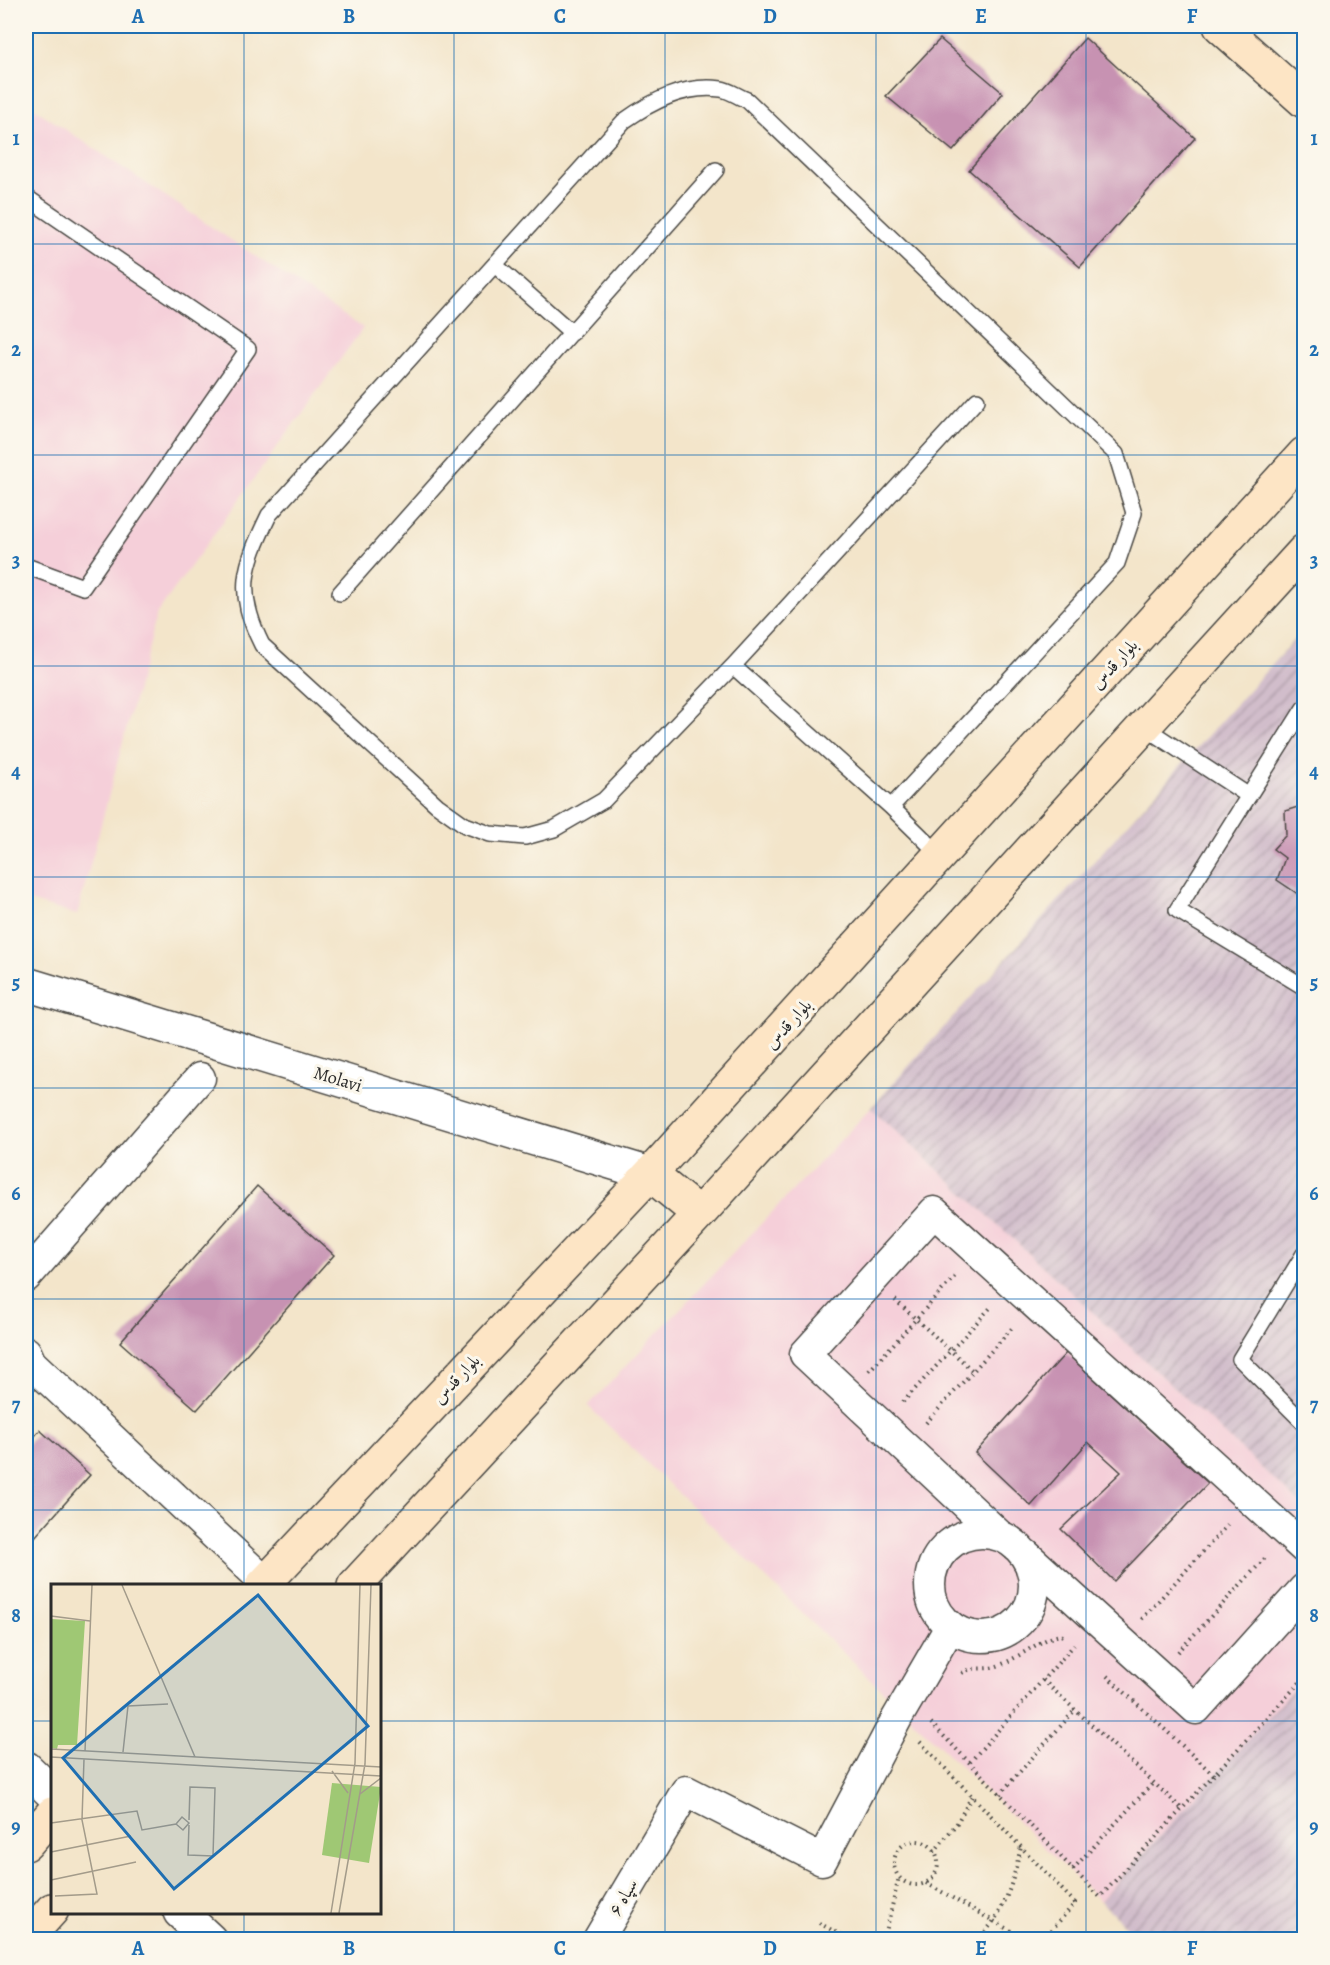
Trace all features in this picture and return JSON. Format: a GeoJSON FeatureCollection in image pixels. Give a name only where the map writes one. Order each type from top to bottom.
{"type":"FeatureCollection","features":[{"type":"Feature","properties":{"kind":"main road"},"geometry":{"type":"LineString","coordinates":[[1220,26],[1305,101]]}},
{"type":"Feature","properties":{"kind":"main road","name":"بلوار قدس"},"geometry":{"type":"LineString","coordinates":[[263,1584],[650,1174],[1305,454]]}},
{"type":"Feature","properties":{"kind":"main road"},"geometry":{"type":"LineString","coordinates":[[356,1584],[699,1214],[1305,551]]}},
{"type":"Feature","properties":{"kind":"main road"},"geometry":{"type":"LineString","coordinates":[[650,1174],[699,1214]]}},
{"type":"Feature","properties":{"kind":"main road"},"geometry":{"type":"LineString","coordinates":[[26,1844],[51,1815]]}},
{"type":"Feature","properties":{"kind":"main road"},"geometry":{"type":"LineString","coordinates":[[26,1940],[51,1911]]}},
{"type":"Feature","properties":{"kind":"street","name":"Molavi"},"geometry":{"type":"LineString","coordinates":[[26,984],[650,1174]]}},
{"type":"Feature","properties":{"kind":"street"},"geometry":{"type":"LineString","coordinates":[[26,1277],[200,1078]]}},
{"type":"Feature","properties":{"kind":"street"},"geometry":{"type":"LineString","coordinates":[[1296,1540],[934,1212],[805,1354],[999,1535],[1014,1543],[1196,1708],[1305,1588]]}},
{"type":"Feature","properties":{"kind":"street"},"geometry":{"type":"LineString","coordinates":[[26,1352],[31,1364],[263,1584]]}},
{"type":"Feature","properties":{"kind":"street"},"geometry":{"type":"LineString","coordinates":[[999,1535],[983,1532],[967,1534],[952,1542],[936,1560],[929,1584],[932,1600],[939,1615],[950,1627],[964,1634],[981,1637],[997,1635],[1018,1622],[1032,1602],[1034,1585],[1032,1569],[1025,1554]]}},
{"type":"Feature","properties":{"kind":"street"},"geometry":{"type":"LineString","coordinates":[[902,1708],[950,1627]]}},
{"type":"Feature","properties":{"kind":"street","name":"سپاه ۶"},"geometry":{"type":"LineString","coordinates":[[598,1940],[686,1791],[822,1860],[902,1708]]}},
{"type":"Feature","properties":{"kind":"street"},"geometry":{"type":"LineString","coordinates":[[26,1768],[51,1791]]}},
{"type":"Feature","properties":{"kind":"street"},"geometry":{"type":"LineString","coordinates":[[182,1914],[210,1940]]}},
{"type":"Feature","properties":{"kind":"lane"},"geometry":{"type":"LineString","coordinates":[[891,807],[1117,562],[1134,513],[1116,454],[747,100],[722,88],[688,90],[652,101],[624,121],[268,515],[249,555],[244,590],[248,618],[262,645],[437,805],[465,825],[490,834],[525,837],[554,829],[604,800],[733,666],[977,400]]}},
{"type":"Feature","properties":{"kind":"lane"},"geometry":{"type":"LineString","coordinates":[[340,593],[716,170]]}},
{"type":"Feature","properties":{"kind":"lane"},"geometry":{"type":"LineString","coordinates":[[26,197],[248,349],[82,587],[26,566]]}},
{"type":"Feature","properties":{"kind":"lane"},"geometry":{"type":"LineString","coordinates":[[495,265],[572,333]]}},
{"type":"Feature","properties":{"kind":"lane"},"geometry":{"type":"LineString","coordinates":[[733,666],[891,807],[941,856]]}},
{"type":"Feature","properties":{"kind":"lane"},"geometry":{"type":"LineString","coordinates":[[1305,708],[1177,909],[1305,987]]}},
{"type":"Feature","properties":{"kind":"lane"},"geometry":{"type":"LineString","coordinates":[[1144,727],[1249,796]]}},
{"type":"Feature","properties":{"kind":"lane"},"geometry":{"type":"LineString","coordinates":[[1305,1254],[1240,1359],[1305,1423]]}},
{"type":"Feature","properties":{"kind":"path"},"geometry":{"type":"LineString","coordinates":[[849,1394],[978,1251]]}},
{"type":"Feature","properties":{"kind":"path"},"geometry":{"type":"LineString","coordinates":[[872,1280],[973,1371]]}},
{"type":"Feature","properties":{"kind":"path"},"geometry":{"type":"LineString","coordinates":[[882,1425],[950,1351],[1024,1293]]}},
{"type":"Feature","properties":{"kind":"path"},"geometry":{"type":"LineString","coordinates":[[905,1445],[973,1371],[1024,1293]]}},
{"type":"Feature","properties":{"kind":"path"},"geometry":{"type":"LineString","coordinates":[[1122,1642],[1250,1499]]}},
{"type":"Feature","properties":{"kind":"path"},"geometry":{"type":"LineString","coordinates":[[1158,1675],[1296,1540]]}},
{"type":"Feature","properties":{"kind":"path"},"geometry":{"type":"LineString","coordinates":[[959,1675],[969,1668],[993,1667],[1037,1647],[1049,1637],[1062,1635],[1083,1654]]}},
{"type":"Feature","properties":{"kind":"path"},"geometry":{"type":"LineString","coordinates":[[970,1762],[1074,1646]]}},
{"type":"Feature","properties":{"kind":"path"},"geometry":{"type":"LineString","coordinates":[[1100,1670],[1214,1775]]}},
{"type":"Feature","properties":{"kind":"path"},"geometry":{"type":"LineString","coordinates":[[902,1708],[970,1762],[1100,1897],[1305,1678]]}},
{"type":"Feature","properties":{"kind":"path"},"geometry":{"type":"LineString","coordinates":[[1043,1680],[1182,1809]]}},
{"type":"Feature","properties":{"kind":"path"},"geometry":{"type":"LineString","coordinates":[[902,1708],[972,1796],[1075,1903],[1043,1940]]}},
{"type":"Feature","properties":{"kind":"path"},"geometry":{"type":"LineString","coordinates":[[1000,1794],[1075,1710]]}},
{"type":"Feature","properties":{"kind":"path"},"geometry":{"type":"LineString","coordinates":[[1073,1869],[1154,1783]]}},
{"type":"Feature","properties":{"kind":"path"},"geometry":{"type":"LineString","coordinates":[[934,1852],[957,1823],[972,1796]]}},
{"type":"Feature","properties":{"kind":"path"},"geometry":{"type":"LineString","coordinates":[[926,1882],[937,1869],[934,1852],[919,1842],[905,1845],[895,1856],[895,1870],[899,1877],[909,1884],[926,1882],[1027,1940]]}},
{"type":"Feature","properties":{"kind":"path"},"geometry":{"type":"LineString","coordinates":[[976,1940],[994,1921],[1008,1894],[1021,1847]]}},
{"type":"Feature","properties":{"kind":"path"},"geometry":{"type":"LineString","coordinates":[[884,1940],[899,1877]]}},
{"type":"Feature","properties":{"kind":"path"},"geometry":{"type":"LineString","coordinates":[[819,1923],[850,1940]]}},
{"type":"Feature","properties":{"kind":"shaded area"},"geometry":{"type":"Polygon","coordinates":[[[26,103],[363,328],[157,613],[77,915],[26,900],[26,103]]]}},
{"type":"Feature","properties":{"kind":"shaded area"},"geometry":{"type":"Polygon","coordinates":[[[1304,629],[1304,1507],[871,1108],[1304,629]]]}},
{"type":"Feature","properties":{"kind":"shaded area"},"geometry":{"type":"Polygon","coordinates":[[[871,1108],[1304,1507],[1304,1678],[1100,1901],[588,1406],[871,1108]]]}},
{"type":"Feature","properties":{"kind":"shaded area"},"geometry":{"type":"Polygon","coordinates":[[[1304,1678],[1304,1939],[1140,1939],[1100,1901],[1304,1678]]]}},
{"type":"Feature","properties":{"kind":"building"},"geometry":{"type":"Polygon","coordinates":[[[1085,38],[1195,138],[1080,267],[969,170],[1085,38]]]}},
{"type":"Feature","properties":{"kind":"building"},"geometry":{"type":"Polygon","coordinates":[[[940,39],[1003,93],[953,151],[886,96],[940,39]]]}},
{"type":"Feature","properties":{"kind":"building"},"geometry":{"type":"Polygon","coordinates":[[[1304,805],[1304,898],[1277,880],[1285,858],[1273,849],[1286,835],[1285,811],[1304,805]]]}},
{"type":"Feature","properties":{"kind":"building"},"geometry":{"type":"Polygon","coordinates":[[[257,1186],[334,1255],[197,1410],[120,1342],[257,1186]]]}},
{"type":"Feature","properties":{"kind":"building"},"geometry":{"type":"Polygon","coordinates":[[[1066,1353],[1208,1483],[1114,1581],[1061,1529],[1121,1472],[1088,1442],[1031,1506],[975,1453],[1066,1353]]]}},
{"type":"Feature","properties":{"kind":"building"},"geometry":{"type":"Polygon","coordinates":[[[40,1430],[90,1475],[26,1547],[26,1446],[40,1430]]]}}]}
